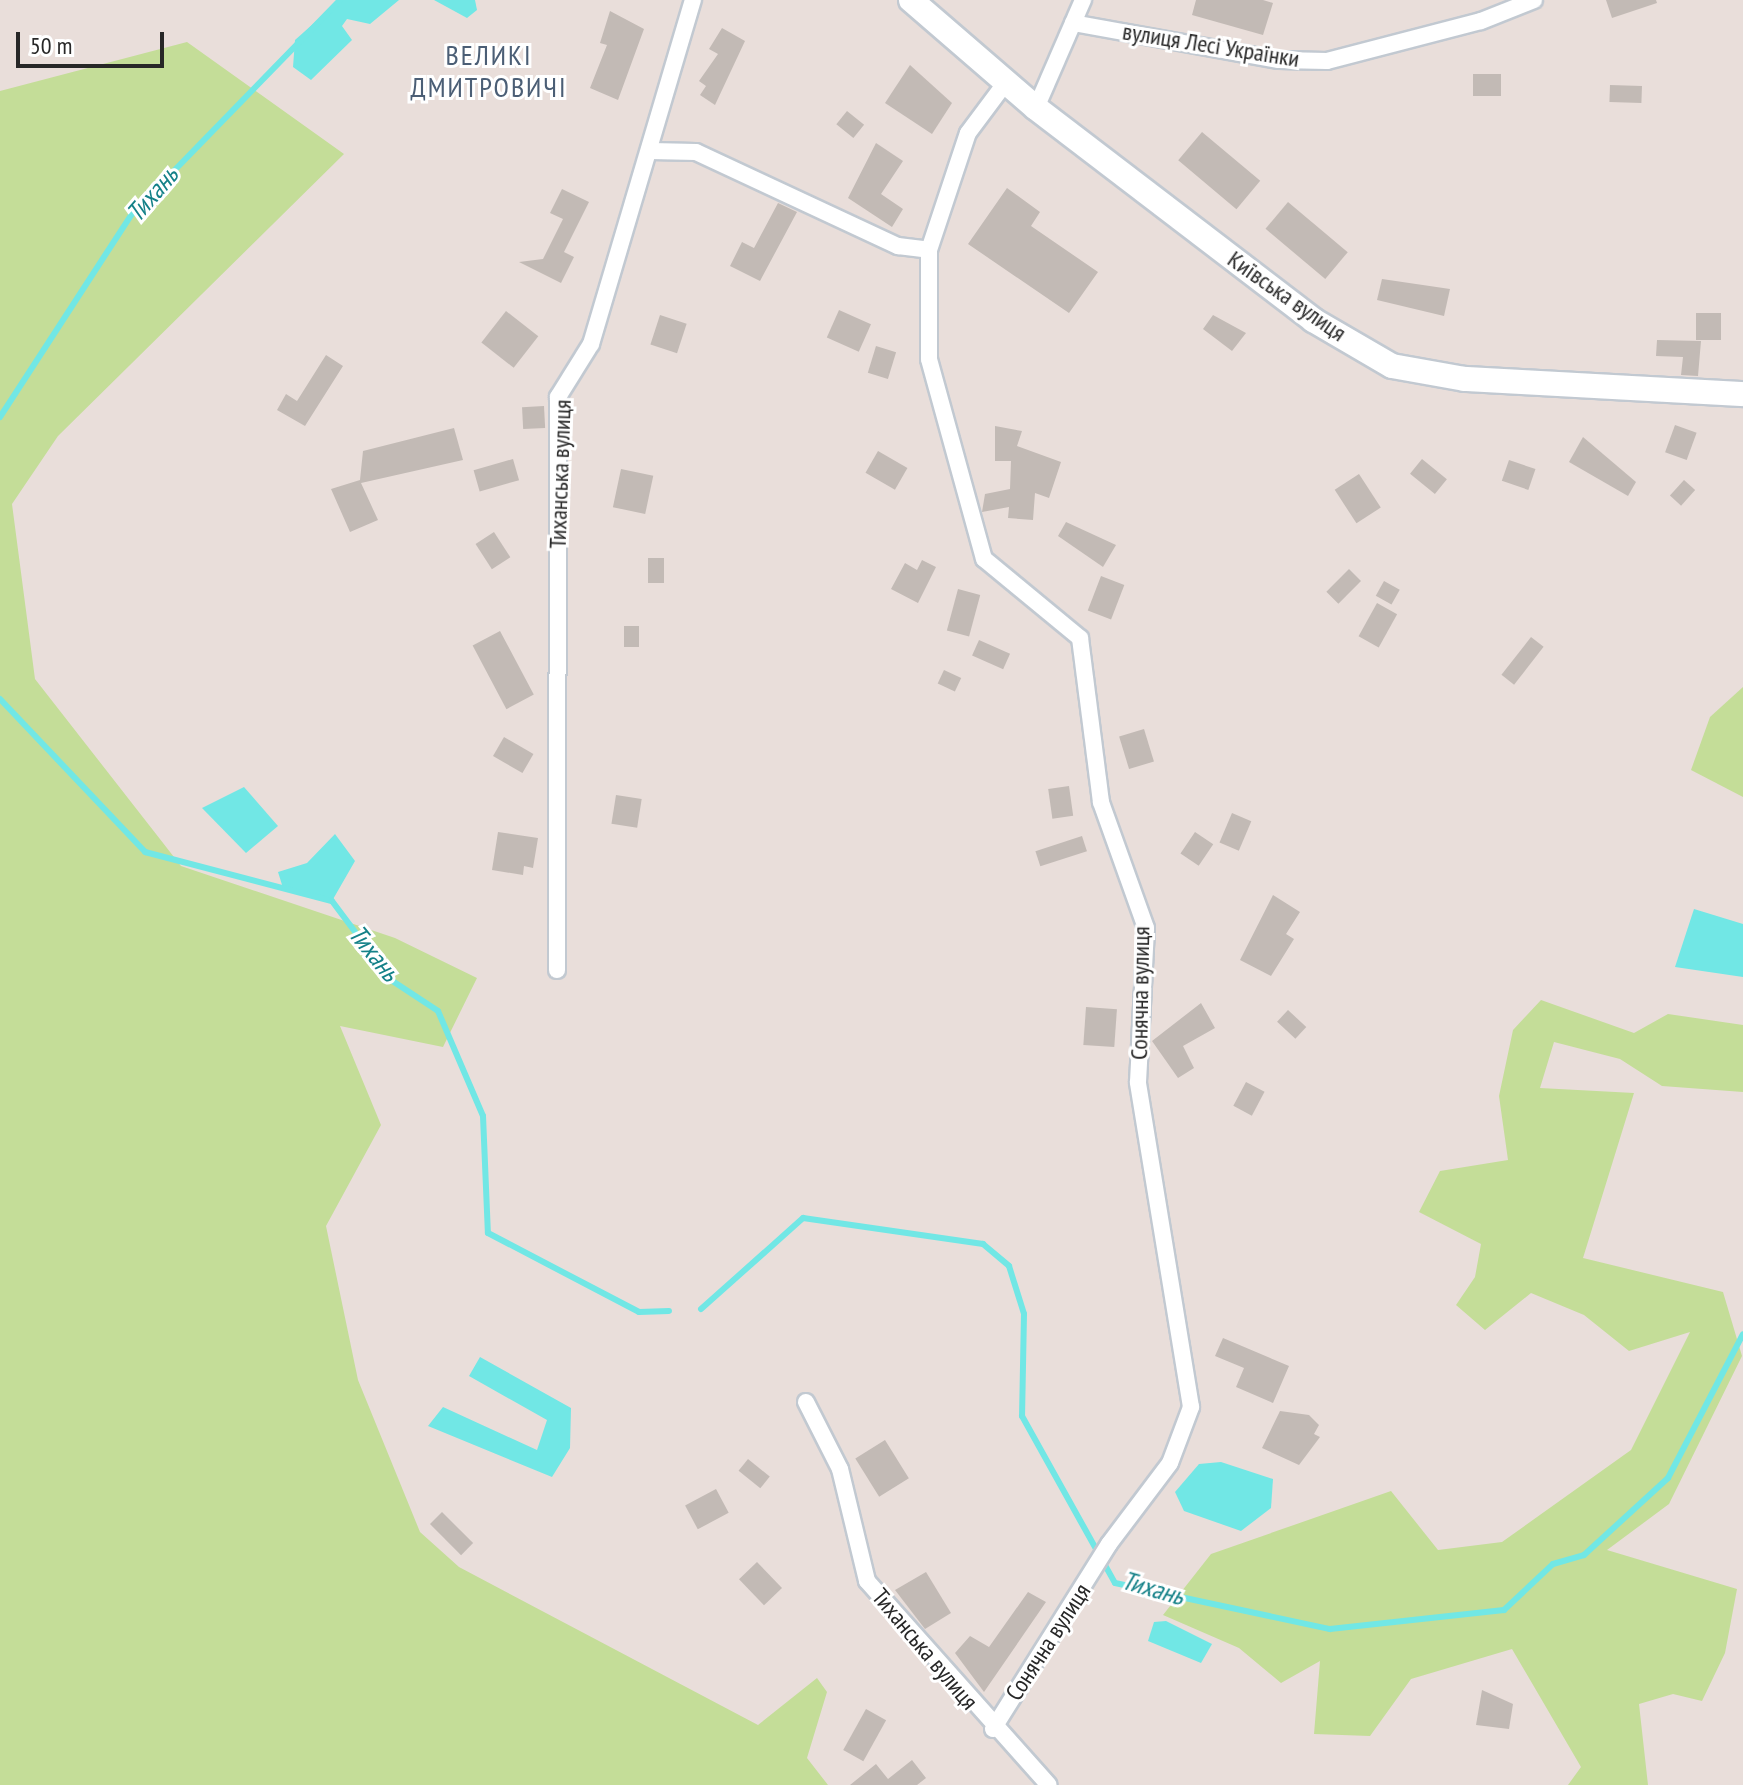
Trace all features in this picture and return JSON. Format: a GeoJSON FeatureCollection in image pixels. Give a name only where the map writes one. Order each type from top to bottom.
{"type":"FeatureCollection","features":[{"type":"Feature","properties":{"kind":"main road","name":"Київська вулиця"},"geometry":{"type":"LineString","coordinates":[[911,0],[1036,108],[1313,320],[1392,366],[1465,379],[1743,394]]}},
{"type":"Feature","properties":{"kind":"street","name":"Тиханська вулиця"},"geometry":{"type":"LineString","coordinates":[[557,970],[558,397],[591,344],[651,151],[693,0]]}},
{"type":"Feature","properties":{"kind":"street"},"geometry":{"type":"LineString","coordinates":[[1036,108],[1083,0]]}},
{"type":"Feature","properties":{"kind":"street","name":"вулиця Лесі Українки"},"geometry":{"type":"LineString","coordinates":[[1073,23],[1279,60],[1327,61],[1481,21],[1534,0]]}},
{"type":"Feature","properties":{"kind":"street","name":"Сонячна вулиця"},"geometry":{"type":"LineString","coordinates":[[993,1729],[1109,1544],[1170,1463],[1191,1407],[1138,1082],[1146,928],[1101,802],[1080,638],[984,559],[929,359],[929,250],[968,133],[1006,82]]}},
{"type":"Feature","properties":{"kind":"street"},"geometry":{"type":"LineString","coordinates":[[651,151],[696,152],[898,246],[929,250]]}},
{"type":"Feature","properties":{"kind":"street","name":"Тиханська вулиця"},"geometry":{"type":"LineString","coordinates":[[806,1402],[840,1469],[867,1581],[993,1729],[1049,1785]]}},
{"type":"Feature","properties":{"kind":"green space"},"geometry":{"type":"Polygon","coordinates":[[[187,42],[344,154],[58,436],[12,504],[35,679],[181,866],[395,938],[477,978],[443,1047],[340,1026],[381,1125],[326,1226],[358,1380],[420,1532],[459,1567],[758,1725],[817,1678],[827,1692],[807,1758],[828,1785],[0,1785],[0,91],[187,42]]]}},
{"type":"Feature","properties":{"kind":"green space"},"geometry":{"type":"Polygon","coordinates":[[[1743,687],[1743,797],[1691,770],[1710,717],[1743,687]]]}},
{"type":"Feature","properties":{"kind":"green space"},"geometry":{"type":"Polygon","coordinates":[[[1541,1000],[1634,1033],[1668,1014],[1743,1025],[1743,1092],[1662,1086],[1620,1059],[1554,1042],[1540,1088],[1634,1093],[1583,1258],[1723,1292],[1742,1356],[1669,1504],[1607,1550],[1737,1589],[1725,1653],[1702,1701],[1673,1694],[1639,1704],[1648,1785],[1568,1785],[1581,1767],[1512,1649],[1411,1679],[1370,1736],[1314,1734],[1320,1661],[1281,1683],[1239,1648],[1163,1615],[1211,1554],[1391,1491],[1438,1550],[1502,1542],[1631,1450],[1690,1332],[1629,1351],[1584,1315],[1531,1293],[1485,1330],[1456,1305],[1475,1277],[1481,1244],[1419,1212],[1440,1171],[1508,1160],[1499,1096],[1513,1030],[1541,1000]]]}},
{"type":"Feature","properties":{"kind":"water"},"geometry":{"type":"Polygon","coordinates":[[[340,0],[399,0],[370,24],[347,19],[342,26],[352,40],[311,80],[293,67],[295,40],[340,0]]]}},
{"type":"Feature","properties":{"kind":"water"},"geometry":{"type":"Polygon","coordinates":[[[434,0],[475,0],[477,10],[467,18],[434,0]]]}},
{"type":"Feature","properties":{"kind":"water"},"geometry":{"type":"Polygon","coordinates":[[[244,787],[278,826],[246,853],[202,808],[244,787]]]}},
{"type":"Feature","properties":{"kind":"water"},"geometry":{"type":"Polygon","coordinates":[[[335,834],[355,861],[332,901],[283,888],[278,872],[307,863],[335,834]]]}},
{"type":"Feature","properties":{"kind":"water"},"geometry":{"type":"Polygon","coordinates":[[[1694,909],[1743,924],[1743,977],[1675,967],[1694,909]]]}},
{"type":"Feature","properties":{"kind":"water"},"geometry":{"type":"Polygon","coordinates":[[[480,1357],[571,1408],[570,1448],[552,1477],[428,1426],[443,1407],[537,1450],[547,1420],[469,1376],[480,1357]]]}},
{"type":"Feature","properties":{"kind":"water"},"geometry":{"type":"Polygon","coordinates":[[[1221,1462],[1273,1479],[1271,1508],[1241,1531],[1184,1511],[1175,1492],[1199,1464],[1221,1462]]]}},
{"type":"Feature","properties":{"kind":"water"},"geometry":{"type":"Polygon","coordinates":[[[1166,1621],[1212,1644],[1201,1663],[1148,1641],[1154,1622],[1166,1621]]]}},
{"type":"Feature","properties":{"kind":"building"},"geometry":{"type":"Polygon","coordinates":[[[1196,0],[1263,0],[1273,3],[1263,35],[1192,15],[1196,0]]]}},
{"type":"Feature","properties":{"kind":"building"},"geometry":{"type":"Polygon","coordinates":[[[1606,0],[1656,0],[1657,3],[1612,18],[1606,0]]]}},
{"type":"Feature","properties":{"kind":"building"},"geometry":{"type":"Polygon","coordinates":[[[610,11],[644,29],[618,100],[590,88],[607,45],[600,43],[610,11]]]}},
{"type":"Feature","properties":{"kind":"building"},"geometry":{"type":"Polygon","coordinates":[[[722,28],[745,41],[715,105],[700,95],[706,86],[699,81],[718,54],[709,49],[722,28]]]}},
{"type":"Feature","properties":{"kind":"building"},"geometry":{"type":"Polygon","coordinates":[[[910,65],[952,103],[932,134],[885,103],[910,65]]]}},
{"type":"Feature","properties":{"kind":"building"},"geometry":{"type":"Polygon","coordinates":[[[1473,74],[1501,74],[1501,96],[1473,96],[1473,74]]]}},
{"type":"Feature","properties":{"kind":"building"},"geometry":{"type":"Polygon","coordinates":[[[1610,85],[1642,86],[1641,103],[1609,102],[1610,85]]]}},
{"type":"Feature","properties":{"kind":"building"},"geometry":{"type":"Polygon","coordinates":[[[847,111],[864,125],[853,138],[836,124],[847,111]]]}},
{"type":"Feature","properties":{"kind":"building"},"geometry":{"type":"Polygon","coordinates":[[[1202,132],[1260,181],[1236,209],[1178,160],[1202,132]]]}},
{"type":"Feature","properties":{"kind":"building"},"geometry":{"type":"Polygon","coordinates":[[[876,143],[903,161],[881,194],[903,209],[892,227],[848,198],[876,143]]]}},
{"type":"Feature","properties":{"kind":"building"},"geometry":{"type":"Polygon","coordinates":[[[1007,188],[1040,212],[1031,226],[1098,272],[1069,313],[968,244],[1007,188]]]}},
{"type":"Feature","properties":{"kind":"building"},"geometry":{"type":"Polygon","coordinates":[[[562,189],[589,202],[564,252],[574,257],[561,283],[519,262],[543,259],[563,219],[550,213],[562,189]]]}},
{"type":"Feature","properties":{"kind":"building"},"geometry":{"type":"Polygon","coordinates":[[[1288,202],[1348,252],[1325,279],[1266,229],[1288,202]]]}},
{"type":"Feature","properties":{"kind":"building"},"geometry":{"type":"Polygon","coordinates":[[[778,203],[797,212],[760,281],[730,266],[742,242],[754,248],[778,203]]]}},
{"type":"Feature","properties":{"kind":"building"},"geometry":{"type":"Polygon","coordinates":[[[1382,279],[1450,289],[1444,316],[1377,300],[1382,279]]]}},
{"type":"Feature","properties":{"kind":"building"},"geometry":{"type":"Polygon","coordinates":[[[839,310],[871,324],[859,352],[827,337],[839,310]]]}},
{"type":"Feature","properties":{"kind":"building"},"geometry":{"type":"Polygon","coordinates":[[[506,311],[538,336],[514,368],[481,343],[506,311]]]}},
{"type":"Feature","properties":{"kind":"building"},"geometry":{"type":"Polygon","coordinates":[[[1696,313],[1721,313],[1721,340],[1696,340],[1696,313]]]}},
{"type":"Feature","properties":{"kind":"building"},"geometry":{"type":"Polygon","coordinates":[[[660,315],[687,324],[677,353],[650,344],[660,315]]]}},
{"type":"Feature","properties":{"kind":"building"},"geometry":{"type":"Polygon","coordinates":[[[1213,315],[1246,333],[1232,351],[1203,329],[1213,315]]]}},
{"type":"Feature","properties":{"kind":"building"},"geometry":{"type":"Polygon","coordinates":[[[1657,340],[1701,341],[1698,376],[1681,375],[1683,357],[1656,356],[1657,340]]]}},
{"type":"Feature","properties":{"kind":"building"},"geometry":{"type":"Polygon","coordinates":[[[876,346],[896,352],[888,379],[868,373],[876,346]]]}},
{"type":"Feature","properties":{"kind":"building"},"geometry":{"type":"Polygon","coordinates":[[[326,355],[343,366],[305,426],[277,410],[286,394],[297,401],[326,355]]]}},
{"type":"Feature","properties":{"kind":"building"},"geometry":{"type":"Polygon","coordinates":[[[544,406],[545,428],[523,429],[522,407],[544,406]]]}},
{"type":"Feature","properties":{"kind":"building"},"geometry":{"type":"Polygon","coordinates":[[[1675,425],[1697,433],[1687,460],[1665,452],[1675,425]]]}},
{"type":"Feature","properties":{"kind":"building"},"geometry":{"type":"Polygon","coordinates":[[[995,426],[1022,431],[1017,446],[1061,462],[1049,498],[1035,493],[1033,520],[1008,518],[1009,507],[982,512],[985,494],[1010,489],[1011,461],[995,461],[995,426]]]}},
{"type":"Feature","properties":{"kind":"building"},"geometry":{"type":"Polygon","coordinates":[[[454,428],[463,460],[361,483],[378,520],[350,532],[331,489],[360,480],[363,451],[454,428]]]}},
{"type":"Feature","properties":{"kind":"building"},"geometry":{"type":"Polygon","coordinates":[[[1583,437],[1636,482],[1628,496],[1569,462],[1583,437]]]}},
{"type":"Feature","properties":{"kind":"building"},"geometry":{"type":"Polygon","coordinates":[[[878,451],[907,468],[895,490],[866,473],[878,451]]]}},
{"type":"Feature","properties":{"kind":"building"},"geometry":{"type":"Polygon","coordinates":[[[513,459],[519,480],[480,491],[474,470],[513,459]]]}},
{"type":"Feature","properties":{"kind":"building"},"geometry":{"type":"Polygon","coordinates":[[[1422,459],[1447,479],[1435,494],[1410,474],[1422,459]]]}},
{"type":"Feature","properties":{"kind":"building"},"geometry":{"type":"Polygon","coordinates":[[[1509,460],[1535,469],[1528,490],[1502,481],[1509,460]]]}},
{"type":"Feature","properties":{"kind":"building"},"geometry":{"type":"Polygon","coordinates":[[[621,469],[653,476],[645,514],[613,507],[621,469]]]}},
{"type":"Feature","properties":{"kind":"building"},"geometry":{"type":"Polygon","coordinates":[[[1359,474],[1381,508],[1356,523],[1335,490],[1359,474]]]}},
{"type":"Feature","properties":{"kind":"building"},"geometry":{"type":"Polygon","coordinates":[[[1684,480],[1695,490],[1681,506],[1670,496],[1684,480]]]}},
{"type":"Feature","properties":{"kind":"building"},"geometry":{"type":"Polygon","coordinates":[[[1066,522],[1116,545],[1103,567],[1058,536],[1066,522]]]}},
{"type":"Feature","properties":{"kind":"building"},"geometry":{"type":"Polygon","coordinates":[[[494,532],[510,557],[492,569],[476,544],[494,532]]]}},
{"type":"Feature","properties":{"kind":"building"},"geometry":{"type":"Polygon","coordinates":[[[648,558],[664,558],[664,583],[648,583],[648,558]]]}},
{"type":"Feature","properties":{"kind":"building"},"geometry":{"type":"Polygon","coordinates":[[[922,560],[936,567],[918,603],[891,589],[905,563],[917,570],[922,560]]]}},
{"type":"Feature","properties":{"kind":"building"},"geometry":{"type":"Polygon","coordinates":[[[1349,569],[1361,581],[1338,604],[1326,592],[1349,569]]]}},
{"type":"Feature","properties":{"kind":"building"},"geometry":{"type":"Polygon","coordinates":[[[1101,576],[1124,585],[1111,620],[1088,611],[1101,576]]]}},
{"type":"Feature","properties":{"kind":"building"},"geometry":{"type":"Polygon","coordinates":[[[1384,581],[1400,590],[1392,605],[1376,596],[1384,581]]]}},
{"type":"Feature","properties":{"kind":"building"},"geometry":{"type":"Polygon","coordinates":[[[958,589],[980,595],[969,636],[947,631],[958,589]]]}},
{"type":"Feature","properties":{"kind":"building"},"geometry":{"type":"Polygon","coordinates":[[[1377,603],[1397,614],[1379,647],[1359,636],[1377,603]]]}},
{"type":"Feature","properties":{"kind":"building"},"geometry":{"type":"Polygon","coordinates":[[[624,626],[639,626],[639,647],[624,647],[624,626]]]}},
{"type":"Feature","properties":{"kind":"building"},"geometry":{"type":"Polygon","coordinates":[[[500,631],[534,695],[506,709],[473,646],[500,631]]]}},
{"type":"Feature","properties":{"kind":"building"},"geometry":{"type":"Polygon","coordinates":[[[1531,637],[1544,647],[1514,685],[1501,675],[1531,637]]]}},
{"type":"Feature","properties":{"kind":"building"},"geometry":{"type":"Polygon","coordinates":[[[979,640],[1010,654],[1003,669],[972,656],[979,640]]]}},
{"type":"Feature","properties":{"kind":"building"},"geometry":{"type":"Polygon","coordinates":[[[944,670],[961,678],[955,692],[938,684],[944,670]]]}},
{"type":"Feature","properties":{"kind":"building"},"geometry":{"type":"Polygon","coordinates":[[[1144,729],[1154,762],[1129,769],[1119,737],[1144,729]]]}},
{"type":"Feature","properties":{"kind":"building"},"geometry":{"type":"Polygon","coordinates":[[[504,737],[533,754],[522,773],[493,756],[504,737]]]}},
{"type":"Feature","properties":{"kind":"building"},"geometry":{"type":"Polygon","coordinates":[[[1069,786],[1073,816],[1052,819],[1048,789],[1069,786]]]}},
{"type":"Feature","properties":{"kind":"building"},"geometry":{"type":"Polygon","coordinates":[[[616,795],[642,799],[637,828],[611,824],[616,795]]]}},
{"type":"Feature","properties":{"kind":"building"},"geometry":{"type":"Polygon","coordinates":[[[1232,813],[1251,821],[1239,851],[1219,842],[1232,813]]]}},
{"type":"Feature","properties":{"kind":"building"},"geometry":{"type":"Polygon","coordinates":[[[498,832],[538,838],[533,868],[524,866],[523,875],[492,870],[498,832]]]}},
{"type":"Feature","properties":{"kind":"building"},"geometry":{"type":"Polygon","coordinates":[[[1195,832],[1213,844],[1199,866],[1180,854],[1195,832]]]}},
{"type":"Feature","properties":{"kind":"building"},"geometry":{"type":"Polygon","coordinates":[[[1082,836],[1087,851],[1040,866],[1035,851],[1082,836]]]}},
{"type":"Feature","properties":{"kind":"building"},"geometry":{"type":"Polygon","coordinates":[[[1273,895],[1300,912],[1286,934],[1294,939],[1271,976],[1240,960],[1273,895]]]}},
{"type":"Feature","properties":{"kind":"building"},"geometry":{"type":"Polygon","coordinates":[[[1201,1003],[1215,1028],[1183,1046],[1194,1068],[1178,1078],[1152,1041],[1201,1003]]]}},
{"type":"Feature","properties":{"kind":"building"},"geometry":{"type":"Polygon","coordinates":[[[1086,1007],[1117,1009],[1114,1047],[1083,1045],[1086,1007]]]}},
{"type":"Feature","properties":{"kind":"building"},"geometry":{"type":"Polygon","coordinates":[[[1288,1010],[1306,1027],[1295,1039],[1277,1022],[1288,1010]]]}},
{"type":"Feature","properties":{"kind":"building"},"geometry":{"type":"Polygon","coordinates":[[[1246,1082],[1265,1092],[1252,1116],[1233,1106],[1246,1082]]]}},
{"type":"Feature","properties":{"kind":"building"},"geometry":{"type":"Polygon","coordinates":[[[1223,1338],[1289,1366],[1273,1403],[1236,1387],[1244,1368],[1215,1356],[1223,1338]]]}},
{"type":"Feature","properties":{"kind":"building"},"geometry":{"type":"Polygon","coordinates":[[[1280,1411],[1309,1415],[1319,1425],[1314,1434],[1320,1437],[1299,1465],[1262,1448],[1280,1411]]]}},
{"type":"Feature","properties":{"kind":"building"},"geometry":{"type":"Polygon","coordinates":[[[885,1440],[909,1478],[879,1497],[855,1459],[885,1440]]]}},
{"type":"Feature","properties":{"kind":"building"},"geometry":{"type":"Polygon","coordinates":[[[748,1459],[770,1477],[760,1488],[739,1471],[748,1459]]]}},
{"type":"Feature","properties":{"kind":"building"},"geometry":{"type":"Polygon","coordinates":[[[716,1489],[729,1513],[698,1529],[685,1505],[716,1489]]]}},
{"type":"Feature","properties":{"kind":"building"},"geometry":{"type":"Polygon","coordinates":[[[442,1512],[473,1543],[461,1555],[430,1524],[442,1512]]]}},
{"type":"Feature","properties":{"kind":"building"},"geometry":{"type":"Polygon","coordinates":[[[757,1562],[782,1588],[764,1605],[739,1579],[757,1562]]]}},
{"type":"Feature","properties":{"kind":"building"},"geometry":{"type":"Polygon","coordinates":[[[926,1572],[951,1613],[925,1629],[895,1590],[926,1572]]]}},
{"type":"Feature","properties":{"kind":"building"},"geometry":{"type":"Polygon","coordinates":[[[1028,1592],[1046,1602],[984,1692],[955,1653],[970,1636],[989,1647],[1028,1592]]]}},
{"type":"Feature","properties":{"kind":"building"},"geometry":{"type":"Polygon","coordinates":[[[1482,1690],[1513,1704],[1509,1729],[1476,1725],[1482,1690]]]}},
{"type":"Feature","properties":{"kind":"building"},"geometry":{"type":"Polygon","coordinates":[[[866,1709],[886,1720],[863,1761],[843,1750],[866,1709]]]}},
{"type":"Feature","properties":{"kind":"building"},"geometry":{"type":"Polygon","coordinates":[[[912,1760],[926,1778],[917,1785],[850,1785],[876,1764],[888,1779],[912,1760]]]}},
{"type":"Feature","properties":{"kind":"waterway","name":"Тихань"},"geometry":{"type":"LineString","coordinates":[[0,417],[132,214],[340,0]]}},
{"type":"Feature","properties":{"kind":"waterway","name":"Тихань"},"geometry":{"type":"LineString","coordinates":[[0,699],[145,852],[332,901],[391,980],[438,1011],[483,1116],[488,1233],[639,1312],[669,1311]]}},
{"type":"Feature","properties":{"kind":"waterway","name":"Тихань"},"geometry":{"type":"LineString","coordinates":[[701,1309],[803,1218],[983,1244],[1009,1266],[1024,1314],[1022,1416],[1115,1583],[1330,1629],[1504,1610],[1553,1564],[1584,1555],[1668,1478],[1743,1334]]}},
{"type":"Feature","properties":{"kind":"district","name":"ВЕЛИКІ ДМИТРОВИЧІ"},"geometry":{"type":"Point","coordinates":[489,71]}}]}
